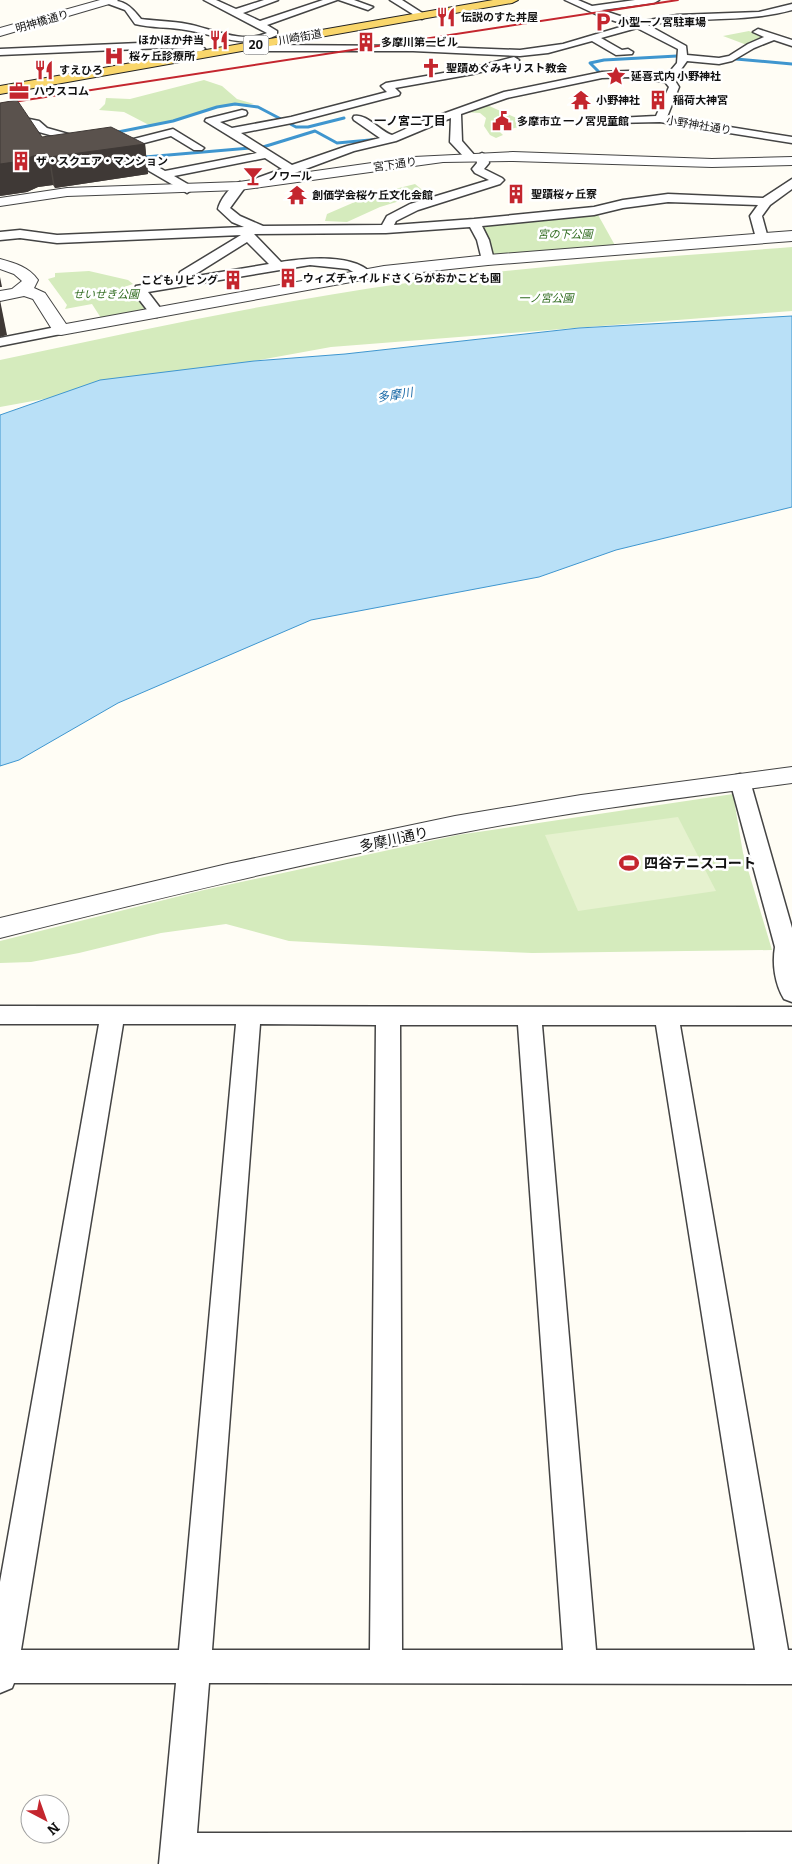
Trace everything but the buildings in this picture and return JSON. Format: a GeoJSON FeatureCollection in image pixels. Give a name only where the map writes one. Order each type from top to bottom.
{"type":"FeatureCollection","features":[{"type":"Feature","properties":{"kind":"main road","name":"川崎街道"},"geometry":{"type":"LineString","coordinates":[[0,90],[263,44],[484,0]]}},
{"type":"Feature","properties":{"kind":"main road","name":"川崎街道"},"geometry":{"type":"LineString","coordinates":[[419,14],[512,0]]}},
{"type":"Feature","properties":{"kind":"main road","name":"川崎街道"},"geometry":{"type":"LineString","coordinates":[[0,84],[200,50],[263,44]]}},
{"type":"Feature","properties":{"kind":"street"},"geometry":{"type":"LineString","coordinates":[[237,12],[273,0]]}},
{"type":"Feature","properties":{"kind":"street"},"geometry":{"type":"LineString","coordinates":[[259,24],[332,0]]}},
{"type":"Feature","properties":{"kind":"street"},"geometry":{"type":"LineString","coordinates":[[344,0],[368,7]]}},
{"type":"Feature","properties":{"kind":"street"},"geometry":{"type":"LineString","coordinates":[[395,0],[419,14]]}},
{"type":"Feature","properties":{"kind":"street"},"geometry":{"type":"LineString","coordinates":[[257,183],[351,148],[389,138],[427,122],[504,95],[584,78],[616,74],[669,79],[676,72],[684,58],[683,48],[678,44],[658,32],[592,10],[570,0]]}},
{"type":"Feature","properties":{"kind":"street"},"geometry":{"type":"LineString","coordinates":[[592,10],[654,0]]}},
{"type":"Feature","properties":{"kind":"street"},"geometry":{"type":"LineString","coordinates":[[107,1],[128,8],[138,22],[185,27],[263,44],[361,50],[412,48],[520,56],[540,63]]}},
{"type":"Feature","properties":{"kind":"street","name":"明神橋通り"},"geometry":{"type":"LineString","coordinates":[[0,32],[107,1]]}},
{"type":"Feature","properties":{"kind":"street"},"geometry":{"type":"LineString","coordinates":[[214,1],[274,33],[263,44]]}},
{"type":"Feature","properties":{"kind":"street"},"geometry":{"type":"LineString","coordinates":[[230,132],[292,120],[394,93],[386,86],[473,71],[520,56],[639,25],[670,19],[725,18],[773,13],[792,7]]}},
{"type":"Feature","properties":{"kind":"street"},"geometry":{"type":"LineString","coordinates":[[725,18],[776,39],[792,43]]}},
{"type":"Feature","properties":{"kind":"street"},"geometry":{"type":"LineString","coordinates":[[592,38],[620,53],[628,52]]}},
{"type":"Feature","properties":{"kind":"street"},"geometry":{"type":"LineString","coordinates":[[684,58],[719,61],[732,58],[751,46],[776,39],[792,38]]}},
{"type":"Feature","properties":{"kind":"street"},"geometry":{"type":"LineString","coordinates":[[263,44],[267,51],[277,60]]}},
{"type":"Feature","properties":{"kind":"street"},"geometry":{"type":"LineString","coordinates":[[0,52],[162,45],[187,46],[200,50]]}},
{"type":"Feature","properties":{"kind":"street"},"geometry":{"type":"LineString","coordinates":[[560,72],[584,78]]}},
{"type":"Feature","properties":{"kind":"street","name":"小野神社通り"},"geometry":{"type":"LineString","coordinates":[[669,79],[674,87],[670,100],[660,119],[792,140]]}},
{"type":"Feature","properties":{"kind":"street"},"geometry":{"type":"LineString","coordinates":[[242,113],[210,121],[292,170]]}},
{"type":"Feature","properties":{"kind":"street"},"geometry":{"type":"LineString","coordinates":[[386,229],[391,219],[414,207],[498,180],[478,171],[483,163],[456,142],[456,113]]}},
{"type":"Feature","properties":{"kind":"street"},"geometry":{"type":"LineString","coordinates":[[0,116],[35,123],[43,130],[105,144],[164,175],[186,189]]}},
{"type":"Feature","properties":{"kind":"street"},"geometry":{"type":"LineString","coordinates":[[358,118],[389,138]]}},
{"type":"Feature","properties":{"kind":"street"},"geometry":{"type":"LineString","coordinates":[[617,121],[660,119]]}},
{"type":"Feature","properties":{"kind":"street"},"geometry":{"type":"LineString","coordinates":[[105,144],[173,132],[198,148]]}},
{"type":"Feature","properties":{"kind":"street"},"geometry":{"type":"LineString","coordinates":[[164,175],[260,150]]}},
{"type":"Feature","properties":{"kind":"street","name":"宮下通り"},"geometry":{"type":"LineString","coordinates":[[0,202],[66,192],[240,186],[396,163],[476,156],[708,163],[792,161]]}},
{"type":"Feature","properties":{"kind":"street"},"geometry":{"type":"LineString","coordinates":[[762,238],[756,216],[766,202],[792,183]]}},
{"type":"Feature","properties":{"kind":"street"},"geometry":{"type":"LineString","coordinates":[[240,186],[225,204],[224,209],[236,219],[262,230]]}},
{"type":"Feature","properties":{"kind":"street"},"geometry":{"type":"LineString","coordinates":[[0,236],[20,234],[57,239],[246,234],[262,230],[386,229],[474,223],[594,211],[623,204],[668,198],[766,202]]}},
{"type":"Feature","properties":{"kind":"street"},"geometry":{"type":"LineString","coordinates":[[474,223],[483,240],[488,260]]}},
{"type":"Feature","properties":{"kind":"street"},"geometry":{"type":"LineString","coordinates":[[246,234],[278,266]]}},
{"type":"Feature","properties":{"kind":"street"},"geometry":{"type":"LineString","coordinates":[[186,281],[183,278],[185,275],[246,234]]}},
{"type":"Feature","properties":{"kind":"street"},"geometry":{"type":"LineString","coordinates":[[0,342],[366,275],[488,260],[792,236]]}},
{"type":"Feature","properties":{"kind":"street"},"geometry":{"type":"LineString","coordinates":[[157,313],[141,293],[141,290],[310,261],[351,266],[366,275]]}},
{"type":"Feature","properties":{"kind":"street"},"geometry":{"type":"LineString","coordinates":[[0,264],[25,274],[30,283],[24,290],[0,296]]}},
{"type":"Feature","properties":{"kind":"street"},"geometry":{"type":"LineString","coordinates":[[24,290],[39,296],[61,330]]}},
{"type":"Feature","properties":{"kind":"street","name":"多摩川通り"},"geometry":{"type":"LineString","coordinates":[[0,928],[171,887],[455,826],[740,781],[792,775]]}},
{"type":"Feature","properties":{"kind":"street"},"geometry":{"type":"LineString","coordinates":[[740,781],[789,947],[784,961],[792,993]]}},
{"type":"Feature","properties":{"kind":"street"},"geometry":{"type":"LineString","coordinates":[[0,1015],[792,1016]]}},
{"type":"Feature","properties":{"kind":"street"},"geometry":{"type":"LineString","coordinates":[[386,1666],[388,1015]]}},
{"type":"Feature","properties":{"kind":"street"},"geometry":{"type":"LineString","coordinates":[[112,1016],[1,1669],[194,1666],[787,1667],[666,1015]]}},
{"type":"Feature","properties":{"kind":"street"},"geometry":{"type":"LineString","coordinates":[[249,1016],[178,1857],[792,1850]]}},
{"type":"Feature","properties":{"kind":"street"},"geometry":{"type":"LineString","coordinates":[[529,1016],[581,1666]]}},
{"type":"Feature","properties":{"kind":"green space"},"geometry":{"type":"Polygon","coordinates":[[[749,31],[762,37],[761,40],[747,45],[723,36],[749,31]]]}},
{"type":"Feature","properties":{"kind":"green space"},"geometry":{"type":"Polygon","coordinates":[[[204,80],[222,86],[237,99],[254,104],[223,106],[149,125],[124,112],[99,110],[105,104],[106,98],[130,99],[204,80]]]}},
{"type":"Feature","properties":{"kind":"green space"},"geometry":{"type":"Polygon","coordinates":[[[487,105],[530,124],[500,132],[503,135],[496,138],[490,135],[484,126],[486,118],[480,113],[463,112],[487,105]]]}},
{"type":"Feature","properties":{"kind":"green space"},"geometry":{"type":"Polygon","coordinates":[[[415,184],[426,193],[380,207],[347,222],[325,221],[327,214],[371,195],[415,184]]]}},
{"type":"Feature","properties":{"kind":"green space","name":"宮の下公園"},"geometry":{"type":"Polygon","coordinates":[[[597,213],[617,249],[494,258],[474,223],[597,213]]]}},
{"type":"Feature","properties":{"kind":"green space","name":"一ノ宮公園"},"geometry":{"type":"Polygon","coordinates":[[[792,247],[792,311],[331,347],[0,407],[0,360],[152,328],[305,299],[407,283],[503,271],[792,247]]]}},
{"type":"Feature","properties":{"kind":"green space","name":"せいせき公園"},"geometry":{"type":"Polygon","coordinates":[[[89,271],[128,280],[133,284],[124,287],[132,289],[148,310],[101,318],[92,304],[65,309],[67,305],[48,279],[55,277],[55,273],[89,271]]]}},
{"type":"Feature","properties":{"kind":"green space"},"geometry":{"type":"Polygon","coordinates":[[[733,794],[743,853],[772,950],[532,953],[457,950],[289,941],[226,924],[161,933],[79,953],[31,962],[0,963],[0,941],[204,890],[458,835],[733,794]]]}},
{"type":"Feature","properties":{"kind":"green space","name":"四谷テニスコート"},"geometry":{"type":"Polygon","coordinates":[[[678,817],[716,891],[578,911],[545,835],[678,817]]]}},
{"type":"Feature","properties":{"kind":"water","name":"多摩川"},"geometry":{"type":"Polygon","coordinates":[[[792,316],[792,507],[616,550],[539,577],[311,620],[118,703],[19,760],[0,766],[0,415],[100,380],[254,361],[345,354],[579,328],[792,316]]]}},
{"type":"Feature","properties":{"kind":"waterway"},"geometry":{"type":"LineString","coordinates":[[599,72],[590,63],[604,60],[677,56]]}},
{"type":"Feature","properties":{"kind":"waterway"},"geometry":{"type":"LineString","coordinates":[[736,59],[792,64]]}},
{"type":"Feature","properties":{"kind":"waterway"},"geometry":{"type":"LineString","coordinates":[[113,133],[173,121],[217,107],[235,104],[258,107],[296,127],[308,127],[344,118]]}},
{"type":"Feature","properties":{"kind":"waterway"},"geometry":{"type":"LineString","coordinates":[[145,157],[263,147],[315,131],[337,143],[381,139]]}},
{"type":"Feature","properties":{"kind":"railway"},"geometry":{"type":"LineString","coordinates":[[0,104],[678,0]]}},
{"type":"Feature","properties":{"kind":"place","name":"伝説のすた丼屋"},"geometry":{"type":"Point","coordinates":[446,17]}},
{"type":"Feature","properties":{"kind":"place","name":"小型一ノ宮駐車場"},"geometry":{"type":"Point","coordinates":[603,22]}},
{"type":"Feature","properties":{"kind":"place","name":"ほかほか弁当"},"geometry":{"type":"Point","coordinates":[219,40]}},
{"type":"Feature","properties":{"kind":"place","name":"多摩川第一ビル"},"geometry":{"type":"Point","coordinates":[366,42]}},
{"type":"Feature","properties":{"kind":"place","name":"桜ヶ丘診療所"},"geometry":{"type":"Point","coordinates":[114,56]}},
{"type":"Feature","properties":{"kind":"place","name":"聖蹟めぐみキリスト教会"},"geometry":{"type":"Point","coordinates":[431,68]}},
{"type":"Feature","properties":{"kind":"place","name":"すえひろ"},"geometry":{"type":"Point","coordinates":[44,70]}},
{"type":"Feature","properties":{"kind":"place","name":"延喜式内 小野神社"},"geometry":{"type":"Point","coordinates":[616,76]}},
{"type":"Feature","properties":{"kind":"place","name":"ハウスコム"},"geometry":{"type":"Point","coordinates":[19,91]}},
{"type":"Feature","properties":{"kind":"place","name":"小野神社"},"geometry":{"type":"Point","coordinates":[581,100]}},
{"type":"Feature","properties":{"kind":"place","name":"稲荷大神宮"},"geometry":{"type":"Point","coordinates":[658,100]}},
{"type":"Feature","properties":{"kind":"place","name":"多摩市立 一ノ宮児童館"},"geometry":{"type":"Point","coordinates":[502,121]}},
{"type":"Feature","properties":{"kind":"place","name":"ザ・スクエア・マンション"},"geometry":{"type":"Point","coordinates":[21,161]}},
{"type":"Feature","properties":{"kind":"place","name":"ノワール"},"geometry":{"type":"Point","coordinates":[253,176]}},
{"type":"Feature","properties":{"kind":"place","name":"聖蹟桜ヶ丘寮"},"geometry":{"type":"Point","coordinates":[516,194]}},
{"type":"Feature","properties":{"kind":"place","name":"創価学会桜ケ丘文化会館"},"geometry":{"type":"Point","coordinates":[297,195]}},
{"type":"Feature","properties":{"kind":"place","name":"ウィズチャイルドさくらがおかこども園"},"geometry":{"type":"Point","coordinates":[288,278]}},
{"type":"Feature","properties":{"kind":"place","name":"こどもリビング"},"geometry":{"type":"Point","coordinates":[233,280]}},
{"type":"Feature","properties":{"kind":"place","name":"四谷テニスコート"},"geometry":{"type":"Point","coordinates":[629,863]}},
{"type":"Feature","properties":{"kind":"district","name":"一ノ宮二丁目"},"geometry":{"type":"Point","coordinates":[410,121]}}]}
